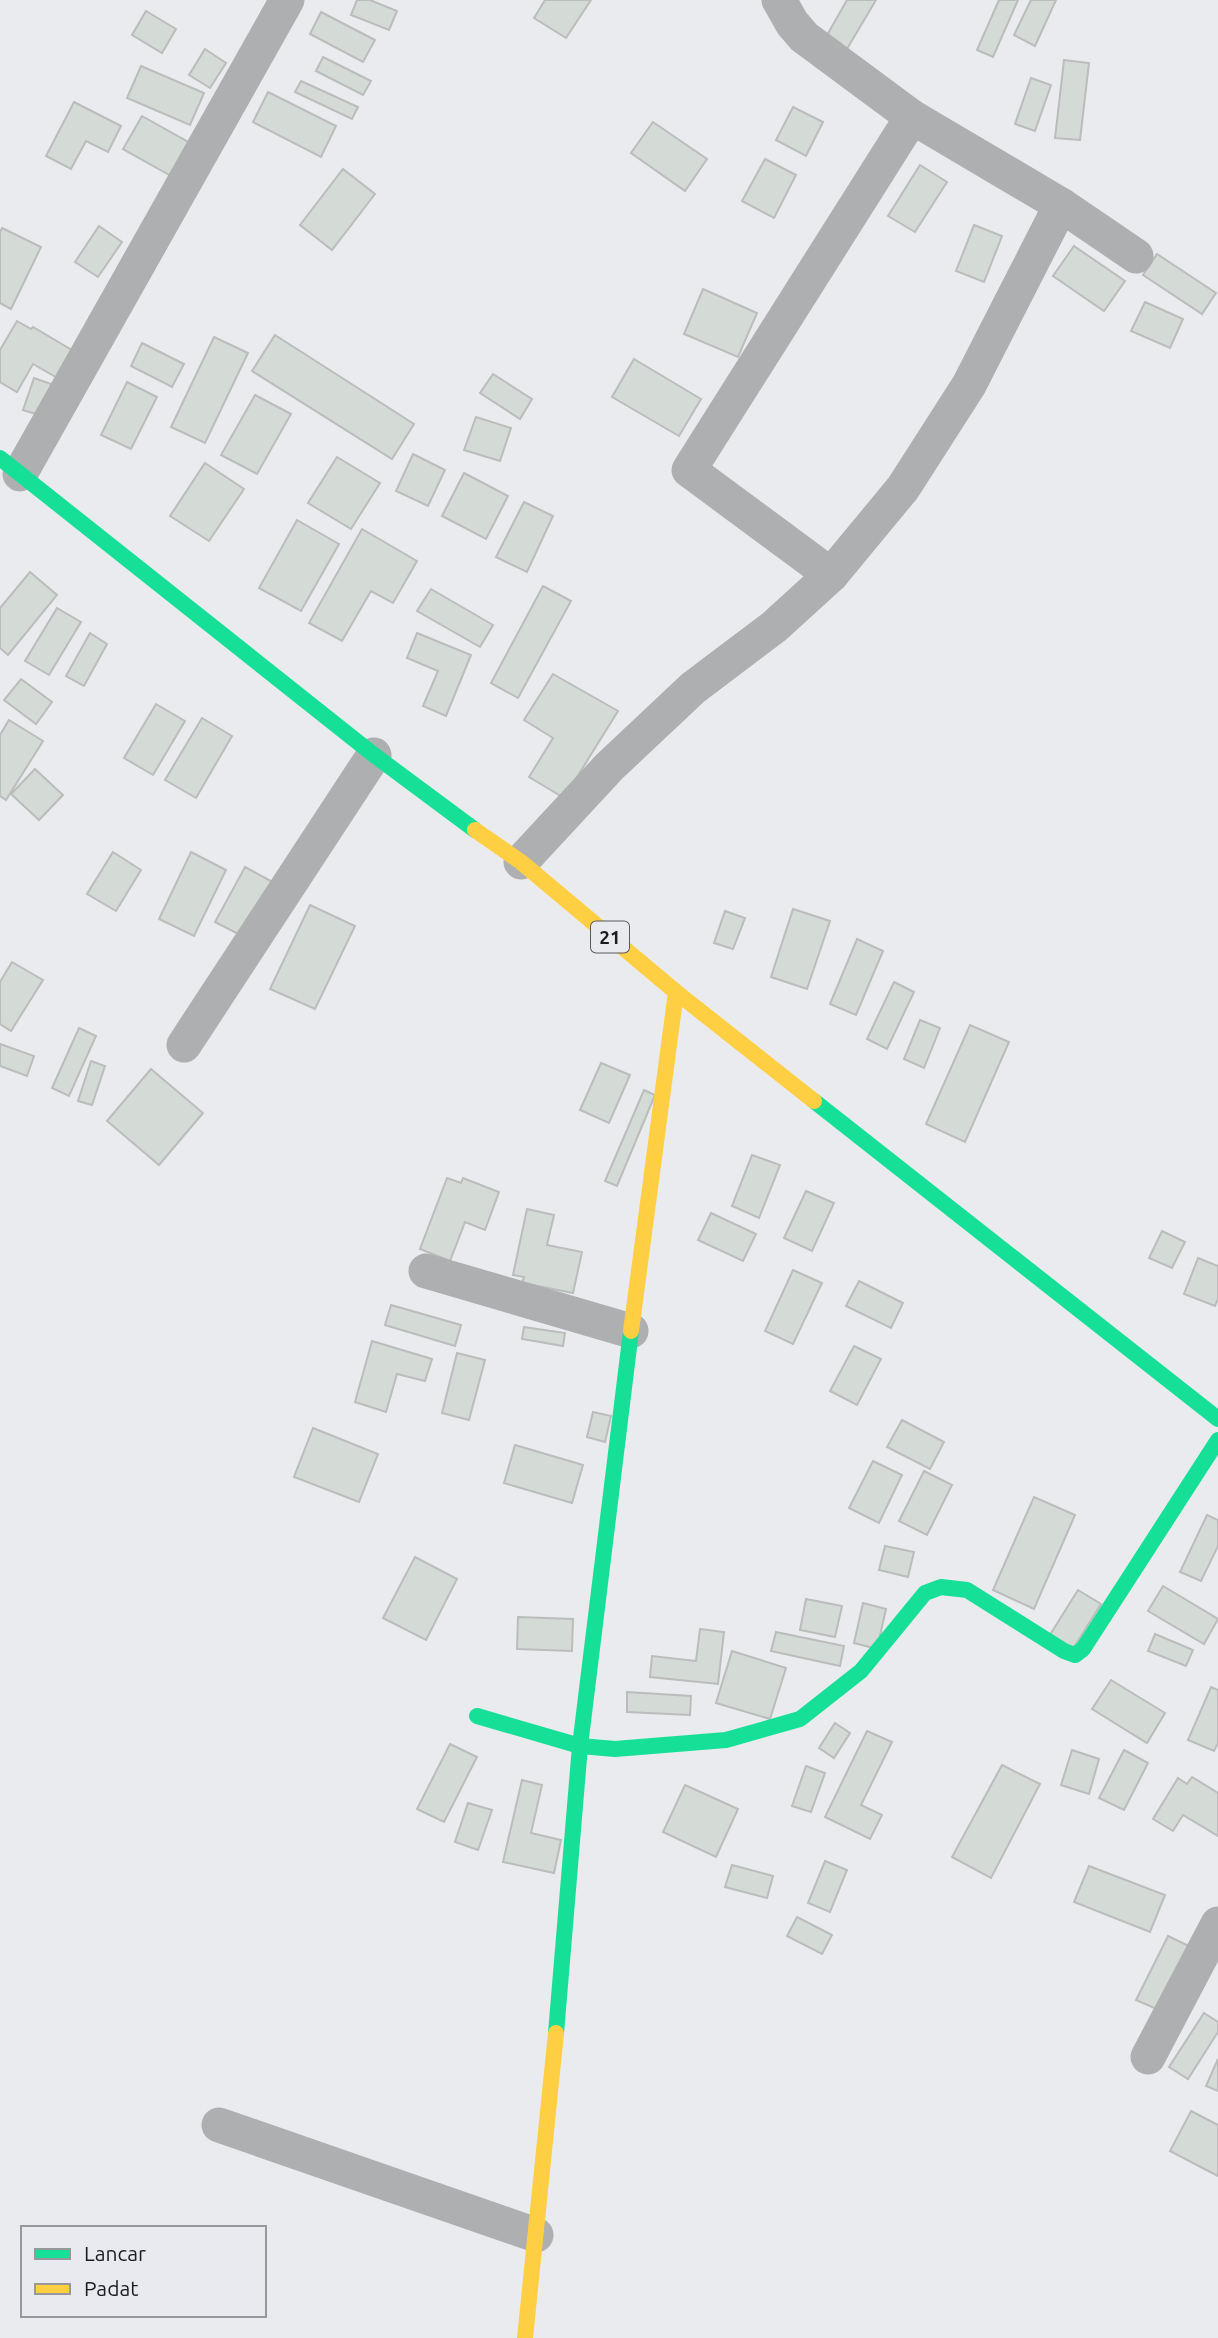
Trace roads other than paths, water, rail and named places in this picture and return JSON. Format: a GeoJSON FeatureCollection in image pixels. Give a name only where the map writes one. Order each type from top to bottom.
{"type":"FeatureCollection","features":[{"type":"Feature","properties":{"kind":"main road","name":"21"},"geometry":{"type":"LineString","coordinates":[[10,466],[374,755],[451,814],[521,862],[676,992],[1218,1419]]}},
{"type":"Feature","properties":{"kind":"main road"},"geometry":{"type":"LineString","coordinates":[[525,2338],[560,1999],[580,1746],[676,992]]}},
{"type":"Feature","properties":{"kind":"main road"},"geometry":{"type":"LineString","coordinates":[[477,1716],[580,1746],[615,1749],[726,1740],[800,1719],[861,1671],[925,1592],[950,1585],[967,1590],[1064,1651],[1075,1655],[1083,1648],[1218,1440]]}},
{"type":"Feature","properties":{"kind":"street"},"geometry":{"type":"LineString","coordinates":[[10,466],[287,0]]}},
{"type":"Feature","properties":{"kind":"street"},"geometry":{"type":"LineString","coordinates":[[779,0],[792,23],[804,37],[912,117],[1061,205],[1136,256]]}},
{"type":"Feature","properties":{"kind":"street"},"geometry":{"type":"LineString","coordinates":[[831,575],[689,470],[912,117]]}},
{"type":"Feature","properties":{"kind":"street"},"geometry":{"type":"LineString","coordinates":[[521,862],[609,767],[692,688],[775,626],[831,575],[903,488],[962,396],[1061,205]]}},
{"type":"Feature","properties":{"kind":"street"},"geometry":{"type":"LineString","coordinates":[[184,1045],[374,755]]}},
{"type":"Feature","properties":{"kind":"street"},"geometry":{"type":"LineString","coordinates":[[426,1271],[631,1331]]}},
{"type":"Feature","properties":{"kind":"street"},"geometry":{"type":"LineString","coordinates":[[1148,2057],[1218,1924]]}},
{"type":"Feature","properties":{"kind":"street"},"geometry":{"type":"LineString","coordinates":[[219,2124],[536,2235]]}}]}
